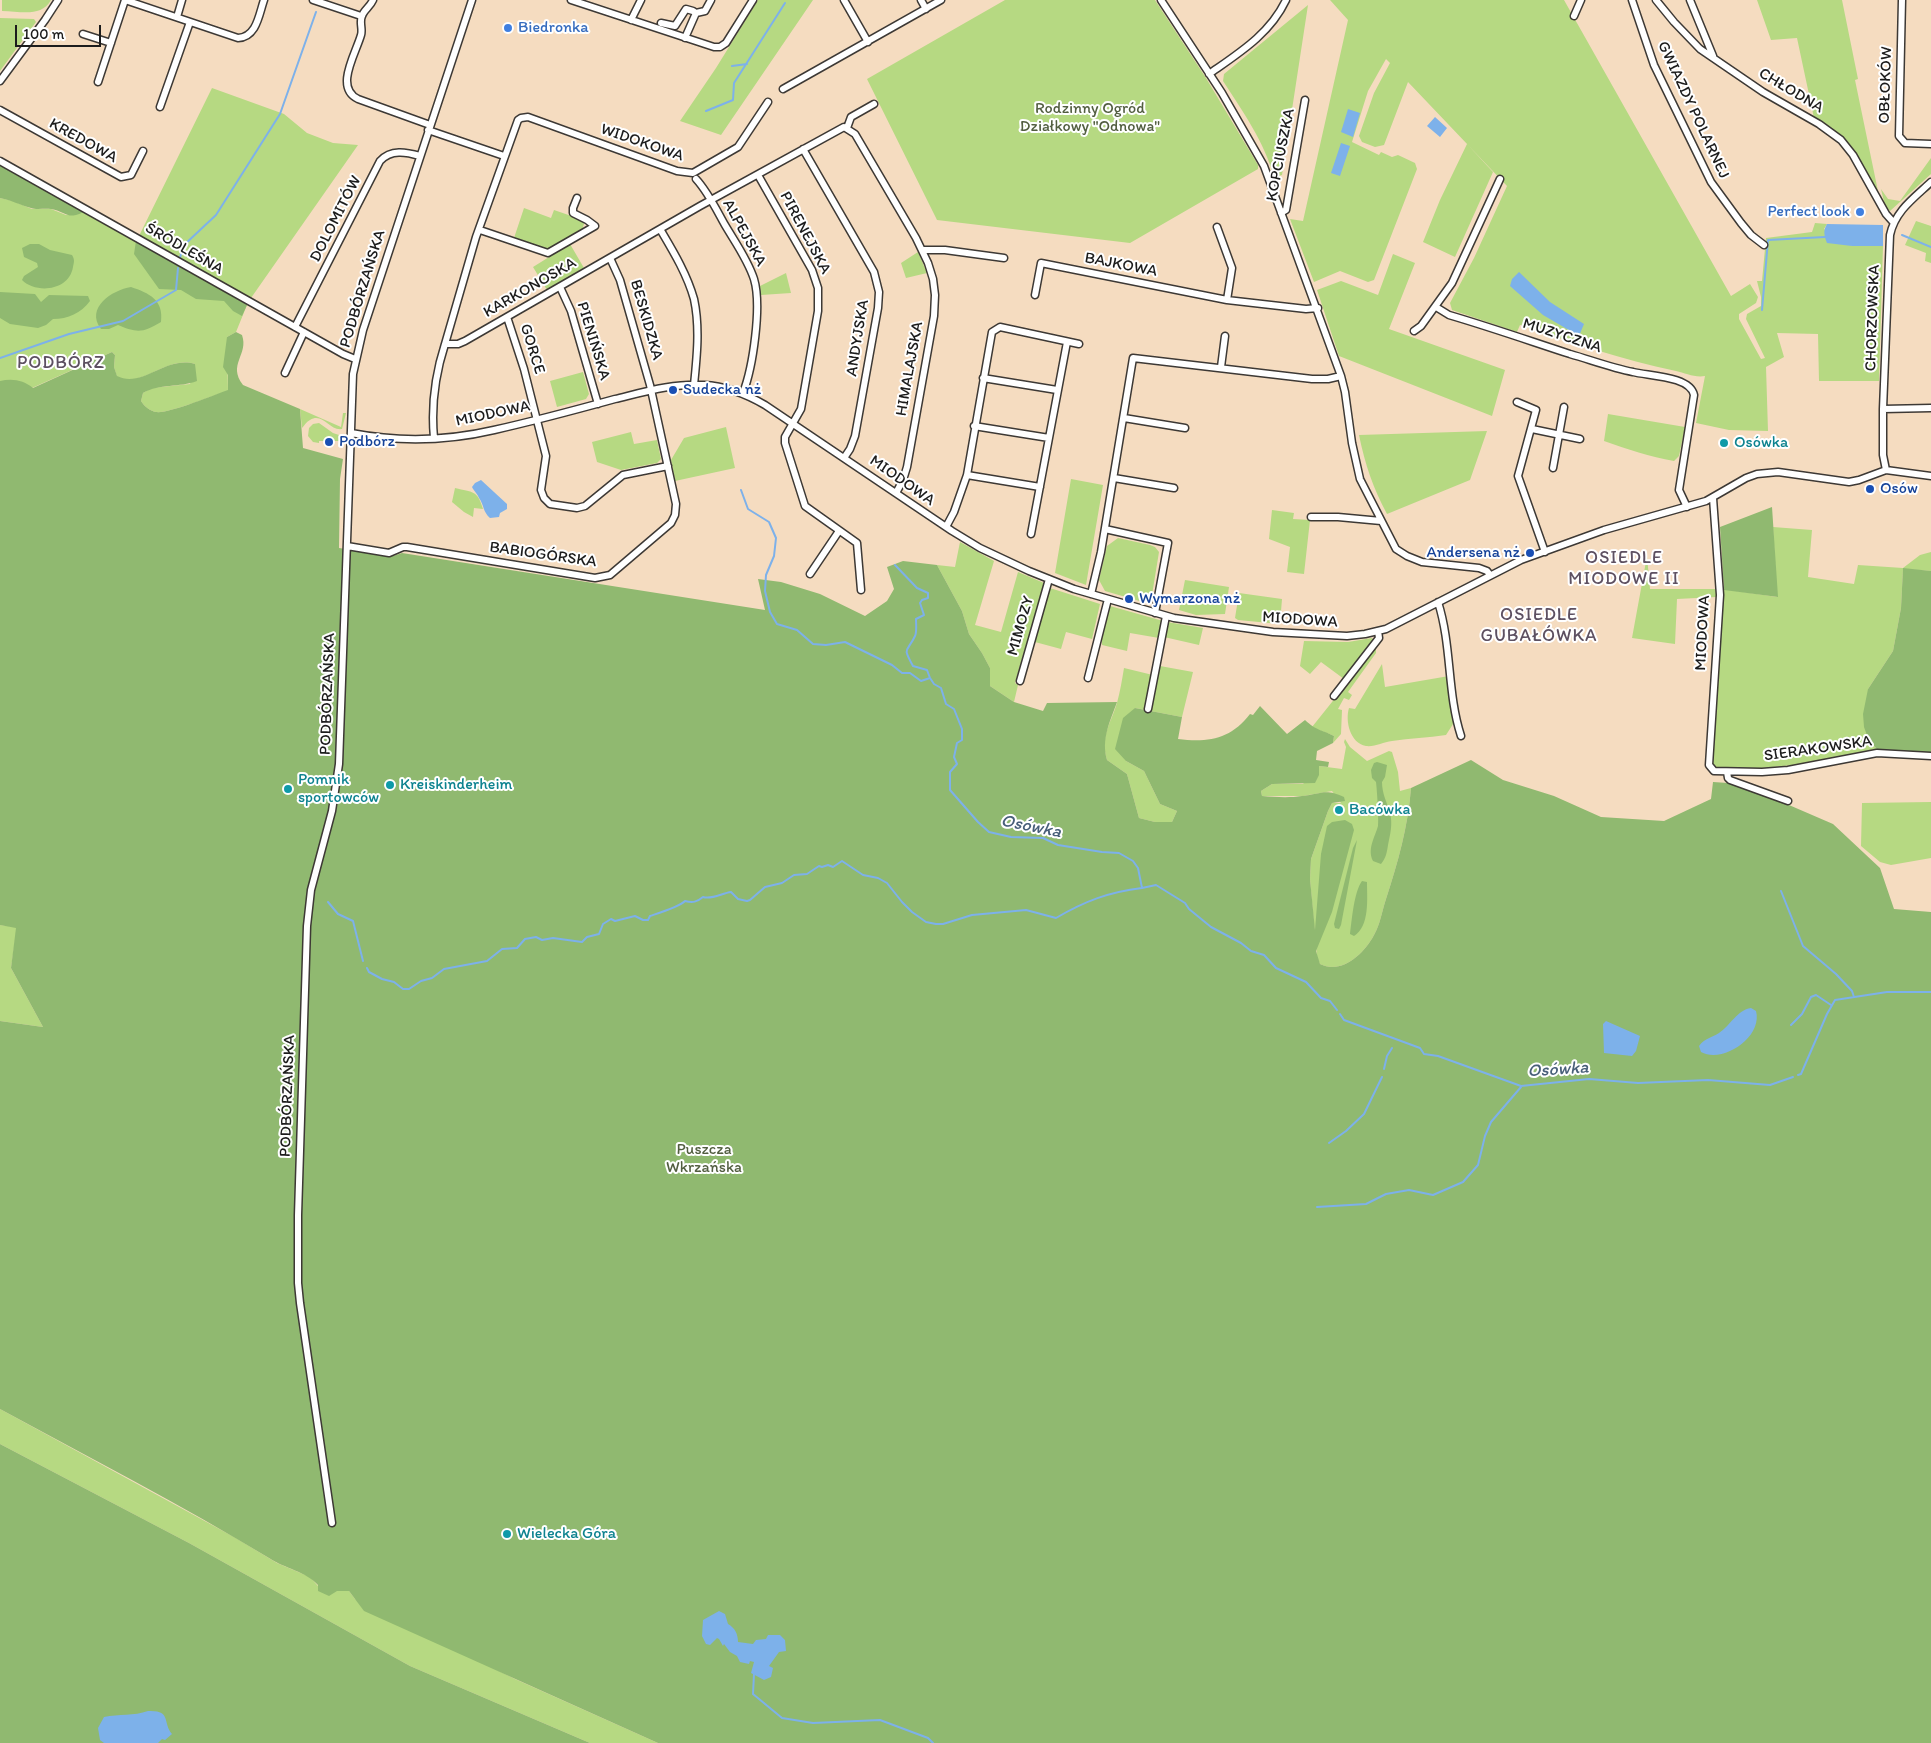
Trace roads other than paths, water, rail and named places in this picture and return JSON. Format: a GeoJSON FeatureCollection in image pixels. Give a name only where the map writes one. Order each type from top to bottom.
{"type":"FeatureCollection","features":[{"type":"Feature","properties":{"kind":"street"},"geometry":{"type":"LineString","coordinates":[[0,81],[58,0]]}},
{"type":"Feature","properties":{"kind":"street"},"geometry":{"type":"LineString","coordinates":[[98,82],[125,0],[238,38],[244,38],[253,31],[264,0]]}},
{"type":"Feature","properties":{"kind":"street"},"geometry":{"type":"LineString","coordinates":[[176,18],[182,0]]}},
{"type":"Feature","properties":{"kind":"street"},"geometry":{"type":"LineString","coordinates":[[313,0],[362,16]]}},
{"type":"Feature","properties":{"kind":"street"},"geometry":{"type":"LineString","coordinates":[[373,0],[362,16],[362,32],[347,79],[350,93],[358,99],[504,156]]}},
{"type":"Feature","properties":{"kind":"street","name":"PODBÓRZAŃSKA"},"geometry":{"type":"LineString","coordinates":[[332,1523],[300,1303],[298,1283],[298,1215],[308,926],[311,890],[332,811],[339,764],[351,433],[356,359],[362,332],[472,0]]}},
{"type":"Feature","properties":{"kind":"street"},"geometry":{"type":"LineString","coordinates":[[570,0],[714,47],[723,45],[753,0]]}},
{"type":"Feature","properties":{"kind":"street"},"geometry":{"type":"LineString","coordinates":[[631,20],[641,0]]}},
{"type":"Feature","properties":{"kind":"street"},"geometry":{"type":"LineString","coordinates":[[685,38],[696,14],[705,11],[711,0]]}},
{"type":"Feature","properties":{"kind":"street"},"geometry":{"type":"LineString","coordinates":[[844,0],[868,42]]}},
{"type":"Feature","properties":{"kind":"street"},"geometry":{"type":"LineString","coordinates":[[921,0],[926,9]]}},
{"type":"Feature","properties":{"kind":"street"},"geometry":{"type":"LineString","coordinates":[[783,89],[941,0]]}},
{"type":"Feature","properties":{"kind":"street"},"geometry":{"type":"LineString","coordinates":[[1162,0],[1210,74],[1260,158],[1318,308],[1341,376],[1357,470],[1363,486],[1396,548],[1412,559],[1422,562],[1479,568],[1487,571],[1490,575]]}},
{"type":"Feature","properties":{"kind":"street"},"geometry":{"type":"LineString","coordinates":[[1210,74],[1266,31],[1274,22],[1286,0]]}},
{"type":"Feature","properties":{"kind":"street"},"geometry":{"type":"LineString","coordinates":[[1574,16],[1582,0]]}},
{"type":"Feature","properties":{"kind":"street","name":"GWIAZDY POLARNEJ"},"geometry":{"type":"LineString","coordinates":[[1632,0],[1654,65],[1687,136],[1718,195],[1751,235],[1764,245]]}},
{"type":"Feature","properties":{"kind":"street","name":"CHŁODNA"},"geometry":{"type":"LineString","coordinates":[[1656,0],[1694,43],[1763,92],[1820,124],[1841,140],[1853,155],[1886,214],[1894,223]]}},
{"type":"Feature","properties":{"kind":"street"},"geometry":{"type":"LineString","coordinates":[[1690,0],[1714,58]]}},
{"type":"Feature","properties":{"kind":"street","name":"OBŁOKÓW"},"geometry":{"type":"LineString","coordinates":[[1902,0],[1898,136],[1905,142],[1931,144]]}},
{"type":"Feature","properties":{"kind":"street"},"geometry":{"type":"LineString","coordinates":[[661,23],[675,26],[687,8],[696,14]]}},
{"type":"Feature","properties":{"kind":"street"},"geometry":{"type":"LineString","coordinates":[[160,107],[190,22]]}},
{"type":"Feature","properties":{"kind":"street"},"geometry":{"type":"LineString","coordinates":[[83,34],[111,43]]}},
{"type":"Feature","properties":{"kind":"street","name":"KOPCIUSZKA"},"geometry":{"type":"LineString","coordinates":[[1281,213],[1286,210],[1305,100]]}},
{"type":"Feature","properties":{"kind":"street","name":"WIDOKOWA"},"geometry":{"type":"LineString","coordinates":[[445,344],[476,237],[516,122],[521,118],[528,117],[677,171],[693,173],[738,147],[768,102]]}},
{"type":"Feature","properties":{"kind":"street"},"geometry":{"type":"LineString","coordinates":[[710,200],[840,128],[847,128],[852,117],[874,104]]}},
{"type":"Feature","properties":{"kind":"street","name":"KREDOWA"},"geometry":{"type":"LineString","coordinates":[[0,110],[120,177],[130,175],[143,151]]}},
{"type":"Feature","properties":{"kind":"street","name":"HIMALAJSKA"},"geometry":{"type":"LineString","coordinates":[[847,128],[855,134],[922,250],[933,279],[935,295],[934,316],[907,467],[896,493]]}},
{"type":"Feature","properties":{"kind":"street","name":"ANDYJSKA"},"geometry":{"type":"LineString","coordinates":[[803,149],[874,272],[878,285],[878,308],[855,436],[844,458]]}},
{"type":"Feature","properties":{"kind":"street","name":"DOLOMITÓW"},"geometry":{"type":"LineString","coordinates":[[295,327],[380,161],[385,156],[400,152],[420,156]]}},
{"type":"Feature","properties":{"kind":"street","name":"ŚRÓDLEŚNA"},"geometry":{"type":"LineString","coordinates":[[0,161],[343,354],[356,359]]}},
{"type":"Feature","properties":{"kind":"street","name":"PIRENEJSKA"},"geometry":{"type":"LineString","coordinates":[[758,175],[812,270],[818,288],[818,311],[801,409],[785,437],[784,443],[805,506],[857,544],[861,590]]}},
{"type":"Feature","properties":{"kind":"street","name":"ALPEJSKA"},"geometry":{"type":"LineString","coordinates":[[696,179],[748,266],[757,293],[757,316],[749,374],[743,393]]}},
{"type":"Feature","properties":{"kind":"street"},"geometry":{"type":"LineString","coordinates":[[1414,331],[1421,326],[1452,283],[1500,179]]}},
{"type":"Feature","properties":{"kind":"street","name":"CHORZOWSKA"},"geometry":{"type":"LineString","coordinates":[[1886,470],[1883,455],[1883,409],[1889,245],[1894,223],[1904,208],[1931,182]]}},
{"type":"Feature","properties":{"kind":"street"},"geometry":{"type":"LineString","coordinates":[[480,230],[546,254],[595,226],[573,213],[577,198]]}},
{"type":"Feature","properties":{"kind":"street","name":"KARKONOSKA"},"geometry":{"type":"LineString","coordinates":[[445,344],[452,345],[464,341],[710,200]]}},
{"type":"Feature","properties":{"kind":"street"},"geometry":{"type":"LineString","coordinates":[[1217,226],[1232,268],[1227,300]]}},
{"type":"Feature","properties":{"kind":"street"},"geometry":{"type":"LineString","coordinates":[[660,228],[681,267],[693,298],[698,335],[694,385]]}},
{"type":"Feature","properties":{"kind":"street"},"geometry":{"type":"LineString","coordinates":[[922,250],[945,250],[1004,258]]}},
{"type":"Feature","properties":{"kind":"street","name":"BESKIDZKA"},"geometry":{"type":"LineString","coordinates":[[610,258],[618,274],[651,390]]}},
{"type":"Feature","properties":{"kind":"street","name":"BAJKOWA"},"geometry":{"type":"LineString","coordinates":[[1035,295],[1041,263],[1227,300],[1306,309],[1318,308]]}},
{"type":"Feature","properties":{"kind":"street","name":"PIENIŃSKA"},"geometry":{"type":"LineString","coordinates":[[560,286],[571,311],[598,404]]}},
{"type":"Feature","properties":{"kind":"street","name":"MUZYCZNA"},"geometry":{"type":"LineString","coordinates":[[1436,307],[1449,315],[1603,364],[1634,373],[1651,374],[1690,386],[1694,395],[1679,490],[1687,507]]}},
{"type":"Feature","properties":{"kind":"street","name":"GORCE"},"geometry":{"type":"LineString","coordinates":[[507,317],[515,337],[546,458],[541,490],[544,498],[550,504],[577,508],[585,506],[624,475],[668,466]]}},
{"type":"Feature","properties":{"kind":"street"},"geometry":{"type":"LineString","coordinates":[[946,527],[954,512],[967,475],[990,336],[995,329],[1000,327],[1078,344]]}},
{"type":"Feature","properties":{"kind":"street"},"geometry":{"type":"LineString","coordinates":[[285,373],[304,332]]}},
{"type":"Feature","properties":{"kind":"street"},"geometry":{"type":"LineString","coordinates":[[1221,367],[1225,336]]}},
{"type":"Feature","properties":{"kind":"street"},"geometry":{"type":"LineString","coordinates":[[1031,534],[1067,342]]}},
{"type":"Feature","properties":{"kind":"street"},"geometry":{"type":"LineString","coordinates":[[434,438],[435,380],[445,344]]}},
{"type":"Feature","properties":{"kind":"street"},"geometry":{"type":"LineString","coordinates":[[1091,594],[1105,529],[1134,358],[1312,379],[1341,376]]}},
{"type":"Feature","properties":{"kind":"street"},"geometry":{"type":"LineString","coordinates":[[983,378],[1057,390]]}},
{"type":"Feature","properties":{"kind":"street","name":"MIODOWA"},"geometry":{"type":"LineString","coordinates":[[351,433],[398,439],[473,434],[537,420],[651,390],[694,385],[714,386],[743,393],[765,404],[946,527],[989,552],[1049,579],[1091,594],[1166,616],[1273,632],[1341,636],[1378,631],[1398,623],[1490,575],[1604,530],[1713,498],[1746,478],[1766,472],[1780,472],[1849,482],[1886,470],[1931,476]]}},
{"type":"Feature","properties":{"kind":"street","name":"BABIOGÓRSKA"},"geometry":{"type":"LineString","coordinates":[[347,546],[389,552],[407,547],[595,578],[610,575],[661,533],[674,519],[676,504],[651,390]]}},
{"type":"Feature","properties":{"kind":"street"},"geometry":{"type":"LineString","coordinates":[[1517,402],[1536,410],[1518,476],[1542,555]]}},
{"type":"Feature","properties":{"kind":"street"},"geometry":{"type":"LineString","coordinates":[[1553,468],[1564,407]]}},
{"type":"Feature","properties":{"kind":"street"},"geometry":{"type":"LineString","coordinates":[[1883,409],[1931,408]]}},
{"type":"Feature","properties":{"kind":"street"},"geometry":{"type":"LineString","coordinates":[[1124,418],[1184,428]]}},
{"type":"Feature","properties":{"kind":"street"},"geometry":{"type":"LineString","coordinates":[[974,426],[1049,438]]}},
{"type":"Feature","properties":{"kind":"street"},"geometry":{"type":"LineString","coordinates":[[1532,429],[1580,439]]}},
{"type":"Feature","properties":{"kind":"street"},"geometry":{"type":"LineString","coordinates":[[967,475],[1040,487]]}},
{"type":"Feature","properties":{"kind":"street"},"geometry":{"type":"LineString","coordinates":[[1114,478],[1174,488]]}},
{"type":"Feature","properties":{"kind":"street","name":"MIODOWA"},"geometry":{"type":"LineString","coordinates":[[1711,769],[1709,765],[1720,595],[1713,498]]}},
{"type":"Feature","properties":{"kind":"street"},"geometry":{"type":"LineString","coordinates":[[1311,518],[1338,517],[1381,521]]}},
{"type":"Feature","properties":{"kind":"street"},"geometry":{"type":"LineString","coordinates":[[1105,529],[1168,543],[1155,613]]}},
{"type":"Feature","properties":{"kind":"street"},"geometry":{"type":"LineString","coordinates":[[810,574],[839,531]]}},
{"type":"Feature","properties":{"kind":"street","name":"MIMOZY"},"geometry":{"type":"LineString","coordinates":[[1020,681],[1049,579]]}},
{"type":"Feature","properties":{"kind":"street"},"geometry":{"type":"LineString","coordinates":[[1088,678],[1108,599]]}},
{"type":"Feature","properties":{"kind":"street"},"geometry":{"type":"LineString","coordinates":[[1438,602],[1445,631],[1456,720],[1461,736]]}},
{"type":"Feature","properties":{"kind":"street"},"geometry":{"type":"LineString","coordinates":[[1148,709],[1166,616]]}},
{"type":"Feature","properties":{"kind":"street"},"geometry":{"type":"LineString","coordinates":[[1334,696],[1376,643],[1379,638],[1378,631]]}},
{"type":"Feature","properties":{"kind":"street"},"geometry":{"type":"LineString","coordinates":[[1142,698],[1150,699]]}},
{"type":"Feature","properties":{"kind":"street","name":"SIERAKOWSKA"},"geometry":{"type":"LineString","coordinates":[[1711,769],[1727,772],[1788,770],[1877,753],[1931,756]]}},
{"type":"Feature","properties":{"kind":"street"},"geometry":{"type":"LineString","coordinates":[[1727,772],[1730,780],[1788,801]]}},
{"type":"Feature","properties":{"kind":"water"},"geometry":{"type":"Polygon","coordinates":[[[1348,109],[1360,113],[1353,137],[1341,132],[1348,109]]]}},
{"type":"Feature","properties":{"kind":"water"},"geometry":{"type":"Polygon","coordinates":[[[1435,117],[1447,128],[1440,137],[1427,126],[1435,117]]]}},
{"type":"Feature","properties":{"kind":"water"},"geometry":{"type":"Polygon","coordinates":[[[1341,143],[1350,146],[1340,176],[1331,173],[1341,143]]]}},
{"type":"Feature","properties":{"kind":"water"},"geometry":{"type":"Polygon","coordinates":[[[1827,224],[1883,225],[1883,246],[1852,246],[1827,243],[1824,233],[1827,224]]]}},
{"type":"Feature","properties":{"kind":"water"},"geometry":{"type":"Polygon","coordinates":[[[1519,272],[1550,302],[1584,324],[1579,336],[1543,315],[1510,286],[1512,279],[1519,272]]]}},
{"type":"Feature","properties":{"kind":"water"},"geometry":{"type":"Polygon","coordinates":[[[481,480],[507,504],[507,509],[500,513],[499,517],[490,518],[488,516],[472,487],[481,480]]]}},
{"type":"Feature","properties":{"kind":"water"},"geometry":{"type":"Polygon","coordinates":[[[1751,1008],[1756,1011],[1757,1021],[1747,1039],[1730,1051],[1720,1054],[1710,1055],[1701,1052],[1699,1046],[1704,1041],[1719,1033],[1738,1015],[1751,1008]]]}},
{"type":"Feature","properties":{"kind":"water"},"geometry":{"type":"Polygon","coordinates":[[[1606,1021],[1640,1036],[1636,1051],[1632,1056],[1604,1053],[1603,1024],[1606,1021]]]}},
{"type":"Feature","properties":{"kind":"water"},"geometry":{"type":"Polygon","coordinates":[[[719,1611],[725,1614],[728,1624],[733,1627],[738,1642],[753,1644],[756,1640],[766,1639],[768,1635],[780,1635],[785,1640],[786,1651],[779,1652],[769,1666],[773,1668],[771,1677],[764,1680],[751,1673],[754,1662],[750,1661],[749,1664],[740,1662],[737,1656],[730,1652],[724,1644],[723,1646],[719,1639],[717,1638],[710,1645],[706,1644],[702,1636],[703,1620],[719,1611]]]}},
{"type":"Feature","properties":{"kind":"water"},"geometry":{"type":"Polygon","coordinates":[[[148,1711],[160,1712],[164,1715],[172,1734],[165,1740],[162,1739],[158,1743],[104,1743],[100,1740],[98,1728],[104,1717],[148,1711]]]}},
{"type":"Feature","properties":{"kind":"waterway"},"geometry":{"type":"LineString","coordinates":[[706,111],[733,100],[734,83],[785,3]]}},
{"type":"Feature","properties":{"kind":"waterway"},"geometry":{"type":"LineString","coordinates":[[180,258],[183,246],[216,215],[280,114],[316,12]]}},
{"type":"Feature","properties":{"kind":"waterway"},"geometry":{"type":"LineString","coordinates":[[732,66],[747,64]]}},
{"type":"Feature","properties":{"kind":"waterway"},"geometry":{"type":"LineString","coordinates":[[1902,235],[1931,247]]}},
{"type":"Feature","properties":{"kind":"waterway"},"geometry":{"type":"LineString","coordinates":[[1762,310],[1768,240],[1825,237]]}},
{"type":"Feature","properties":{"kind":"waterway"},"geometry":{"type":"LineString","coordinates":[[0,358],[69,334],[123,321],[176,290],[178,268]]}},
{"type":"Feature","properties":{"kind":"waterway","name":"Osówka"},"geometry":{"type":"LineString","coordinates":[[741,490],[748,509],[769,522],[776,538],[774,556],[766,575],[765,591],[770,612],[777,624],[797,630],[813,644],[826,645],[845,642],[892,665],[902,673],[910,673],[921,681],[930,678],[934,684],[941,688],[946,704],[954,709],[962,729],[962,740],[957,743],[954,757],[957,764],[950,772],[950,790],[989,832],[1011,837],[1043,838],[1058,845],[1119,853],[1133,861],[1138,868],[1142,888],[1156,885],[1185,903],[1189,909],[1211,927],[1241,943],[1251,951],[1264,955],[1276,968],[1306,982],[1321,998],[1330,1001],[1337,1010]]}},
{"type":"Feature","properties":{"kind":"waterway"},"geometry":{"type":"LineString","coordinates":[[895,565],[917,588],[928,593],[928,598],[920,603],[924,615],[916,619],[916,634],[907,652],[913,666],[927,670],[930,678]]}},
{"type":"Feature","properties":{"kind":"waterway"},"geometry":{"type":"LineString","coordinates":[[367,968],[369,972],[382,979],[394,982],[403,989],[409,989],[421,981],[432,978],[444,969],[487,961],[502,949],[517,948],[525,939],[536,937],[542,940],[553,938],[582,942],[587,937],[599,934],[603,924],[611,919],[615,921],[635,916],[648,920],[650,916],[674,908],[685,901],[695,902],[703,897],[713,897],[731,892],[738,899],[747,901],[765,887],[782,883],[794,875],[807,874],[819,866],[828,865],[833,867],[842,861],[863,875],[878,878],[887,883],[912,912],[926,922],[936,924],[943,924],[972,915],[1026,910],[1056,918],[1098,898],[1142,888]]}},
{"type":"Feature","properties":{"kind":"waterway"},"geometry":{"type":"LineString","coordinates":[[1781,891],[1803,946],[1836,974],[1852,991],[1854,997]]}},
{"type":"Feature","properties":{"kind":"waterway"},"geometry":{"type":"LineString","coordinates":[[328,902],[338,914],[353,921],[363,961]]}},
{"type":"Feature","properties":{"kind":"waterway","name":"Osówka"},"geometry":{"type":"LineString","coordinates":[[1798,1075],[1801,1074],[1835,1000],[1887,992],[1931,992]]}},
{"type":"Feature","properties":{"kind":"waterway"},"geometry":{"type":"LineString","coordinates":[[1791,1025],[1802,1014],[1811,997],[1816,995],[1831,1005]]}},
{"type":"Feature","properties":{"kind":"waterway","name":"Osówka"},"geometry":{"type":"LineString","coordinates":[[1340,1014],[1344,1020],[1420,1048],[1424,1054],[1438,1056],[1521,1086],[1589,1079],[1638,1083],[1708,1080],[1770,1085],[1793,1077]]}},
{"type":"Feature","properties":{"kind":"waterway"},"geometry":{"type":"LineString","coordinates":[[1384,1069],[1387,1056],[1392,1048]]}},
{"type":"Feature","properties":{"kind":"waterway"},"geometry":{"type":"LineString","coordinates":[[1329,1143],[1346,1131],[1364,1114],[1382,1077]]}},
{"type":"Feature","properties":{"kind":"waterway"},"geometry":{"type":"LineString","coordinates":[[1317,1207],[1366,1204],[1386,1194],[1409,1190],[1433,1195],[1463,1182],[1478,1165],[1485,1136],[1491,1122],[1521,1087]]}},
{"type":"Feature","properties":{"kind":"waterway"},"geometry":{"type":"LineString","coordinates":[[754,1674],[753,1694],[782,1718],[813,1723],[880,1720],[928,1738],[933,1743]]}},
{"type":"Feature","properties":{"kind":"place","name":"Biedronka"},"geometry":{"type":"Point","coordinates":[508,28]}},
{"type":"Feature","properties":{"kind":"place","name":"Perfect look"},"geometry":{"type":"Point","coordinates":[1860,212]}},
{"type":"Feature","properties":{"kind":"place","name":"Sudecka nż"},"geometry":{"type":"Point","coordinates":[673,390]}},
{"type":"Feature","properties":{"kind":"place","name":"Podbórz"},"geometry":{"type":"Point","coordinates":[329,442]}},
{"type":"Feature","properties":{"kind":"place","name":"Osówka"},"geometry":{"type":"Point","coordinates":[1724,443]}},
{"type":"Feature","properties":{"kind":"place","name":"Osów"},"geometry":{"type":"Point","coordinates":[1870,489]}},
{"type":"Feature","properties":{"kind":"place","name":"Andersena nż"},"geometry":{"type":"Point","coordinates":[1530,553]}},
{"type":"Feature","properties":{"kind":"place","name":"Wymarzona nż"},"geometry":{"type":"Point","coordinates":[1129,599]}},
{"type":"Feature","properties":{"kind":"place","name":"Kreiskinderheim"},"geometry":{"type":"Point","coordinates":[390,785]}},
{"type":"Feature","properties":{"kind":"place","name":"Pomnik sportowców"},"geometry":{"type":"Point","coordinates":[288,789]}},
{"type":"Feature","properties":{"kind":"place","name":"Bacówka"},"geometry":{"type":"Point","coordinates":[1339,810]}},
{"type":"Feature","properties":{"kind":"place","name":"Wielecka Góra"},"geometry":{"type":"Point","coordinates":[507,1534]}},
{"type":"Feature","properties":{"kind":"district","name":"PODBÓRZ"},"geometry":{"type":"Point","coordinates":[61,363]}},
{"type":"Feature","properties":{"kind":"district","name":"OSIEDLE MIODOWE II"},"geometry":{"type":"Point","coordinates":[1624,568]}},
{"type":"Feature","properties":{"kind":"district","name":"OSIEDLE GUBAŁÓWKA"},"geometry":{"type":"Point","coordinates":[1539,625]}},
{"type":"Feature","properties":{"kind":"park label","name":"Rodzinny Ogród Działkowy \"Odnowa\""},"geometry":{"type":"Point","coordinates":[1090,118]}},
{"type":"Feature","properties":{"kind":"park label","name":"Puszcza Wkrzańska"},"geometry":{"type":"Point","coordinates":[704,1159]}}]}
